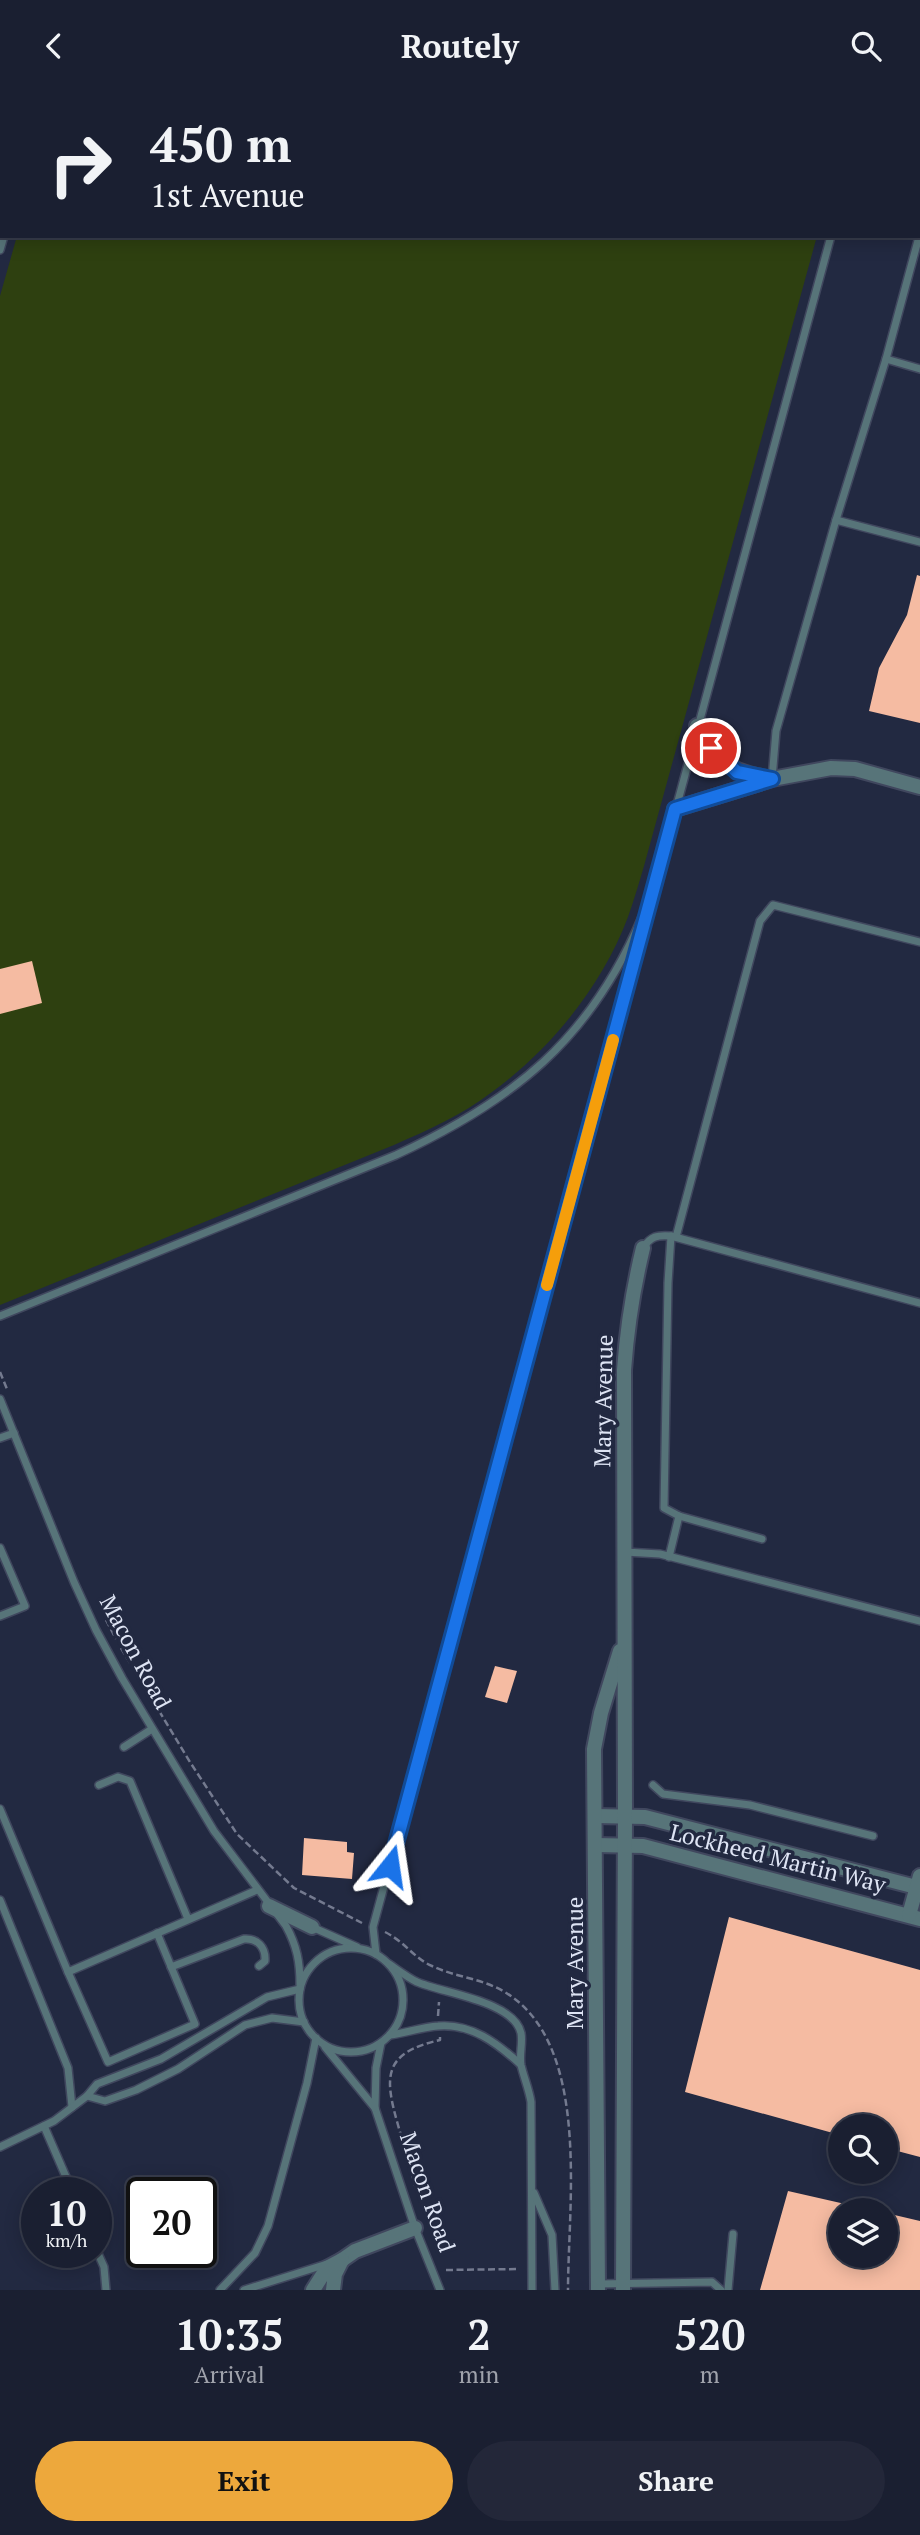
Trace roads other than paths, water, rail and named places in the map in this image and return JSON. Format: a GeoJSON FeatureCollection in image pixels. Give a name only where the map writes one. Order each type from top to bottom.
{"type":"FeatureCollection","features":[{"type":"Feature","properties":{"kind":"street"},"geometry":{"type":"LineString","coordinates":[[697,726],[711,748],[737,772],[772,779]]}},
{"type":"Feature","properties":{"kind":"street"},"geometry":{"type":"LineString","coordinates":[[675,809],[772,779],[831,768],[855,769],[920,787]]}},
{"type":"Feature","properties":{"kind":"street","name":"Mary Avenue"},"geometry":{"type":"LineString","coordinates":[[623,2286],[624,1370],[626,1332],[643,1248]]}},
{"type":"Feature","properties":{"kind":"street","name":"Mary Avenue"},"geometry":{"type":"LineString","coordinates":[[598,2287],[594,1749],[601,1713],[623,1640]]}},
{"type":"Feature","properties":{"kind":"street","name":"Lockheed Martin Way"},"geometry":{"type":"LineString","coordinates":[[595,1816],[645,1817],[919,1884]]}},
{"type":"Feature","properties":{"kind":"street","name":"Lockheed Martin Way"},"geometry":{"type":"LineString","coordinates":[[596,1845],[643,1846],[914,1917]]}},
{"type":"Feature","properties":{"kind":"street"},"geometry":{"type":"LineString","coordinates":[[914,1917],[919,1884]]}},
{"type":"Feature","properties":{"kind":"street","name":"Macon Road"},"geometry":{"type":"LineString","coordinates":[[269,1906],[312,1927]]}},
{"type":"Feature","properties":{"kind":"street"},"geometry":{"type":"LineString","coordinates":[[313,2290],[327,2268],[355,2251],[415,2228]]}},
{"type":"Feature","properties":{"kind":"street"},"geometry":{"type":"LineString","coordinates":[[333,2290],[335,2274],[341,2260]]}},
{"type":"Feature","properties":{"kind":"lane"},"geometry":{"type":"LineString","coordinates":[[376,1954],[373,1927],[830,238]]}},
{"type":"Feature","properties":{"kind":"lane"},"geometry":{"type":"LineString","coordinates":[[772,779],[776,731],[836,520],[886,359],[919,238]]}},
{"type":"Feature","properties":{"kind":"lane"},"geometry":{"type":"LineString","coordinates":[[886,359],[920,369]]}},
{"type":"Feature","properties":{"kind":"lane"},"geometry":{"type":"LineString","coordinates":[[836,520],[920,542]]}},
{"type":"Feature","properties":{"kind":"lane"},"geometry":{"type":"LineString","coordinates":[[0,1316],[396,1155],[445,1133],[483,1110],[516,1087],[549,1058],[603,993],[626,955],[653,890]]}},
{"type":"Feature","properties":{"kind":"lane"},"geometry":{"type":"LineString","coordinates":[[762,1539],[679,1516],[664,1508],[668,1296],[673,1237],[761,921],[774,905],[920,942]]}},
{"type":"Feature","properties":{"kind":"lane"},"geometry":{"type":"LineString","coordinates":[[643,1248],[649,1239],[659,1235],[673,1237],[920,1303]]}},
{"type":"Feature","properties":{"kind":"lane","name":"Macon Road"},"geometry":{"type":"LineString","coordinates":[[0,1399],[96,1630],[214,1831],[286,1926],[295,1942],[300,1960],[300,1987]]}},
{"type":"Feature","properties":{"kind":"lane"},"geometry":{"type":"LineString","coordinates":[[0,1438],[14,1433]]}},
{"type":"Feature","properties":{"kind":"lane"},"geometry":{"type":"LineString","coordinates":[[669,1557],[679,1516]]}},
{"type":"Feature","properties":{"kind":"lane"},"geometry":{"type":"LineString","coordinates":[[0,1548],[25,1606],[0,1616]]}},
{"type":"Feature","properties":{"kind":"lane"},"geometry":{"type":"LineString","coordinates":[[625,1552],[669,1557],[920,1621]]}},
{"type":"Feature","properties":{"kind":"lane"},"geometry":{"type":"LineString","coordinates":[[124,1747],[152,1728]]}},
{"type":"Feature","properties":{"kind":"lane"},"geometry":{"type":"LineString","coordinates":[[99,1785],[118,1777],[130,1781],[188,1919]]}},
{"type":"Feature","properties":{"kind":"lane"},"geometry":{"type":"LineString","coordinates":[[653,1785],[663,1794],[750,1805],[873,1836]]}},
{"type":"Feature","properties":{"kind":"lane"},"geometry":{"type":"LineString","coordinates":[[0,1809],[108,2062],[195,2024],[157,1933]]}},
{"type":"Feature","properties":{"kind":"lane"},"geometry":{"type":"LineString","coordinates":[[68,1972],[257,1890]]}},
{"type":"Feature","properties":{"kind":"lane"},"geometry":{"type":"LineString","coordinates":[[0,1900],[68,2068],[72,2107]]}},
{"type":"Feature","properties":{"kind":"lane","name":"Macon Road"},"geometry":{"type":"LineString","coordinates":[[312,1927],[361,1949]]}},
{"type":"Feature","properties":{"kind":"lane"},"geometry":{"type":"LineString","coordinates":[[171,1967],[251,1938],[258,1942],[265,1954],[265,1961],[259,1966]]}},
{"type":"Feature","properties":{"kind":"lane"},"geometry":{"type":"LineString","coordinates":[[375,2108],[304,2022],[298,2002],[300,1987],[307,1971],[317,1960],[346,1948],[376,1954],[416,1981],[442,1991],[476,1998],[498,2010],[516,2024],[521,2032],[520,2064],[528,2083],[531,2102],[532,2290]]}},
{"type":"Feature","properties":{"kind":"lane"},"geometry":{"type":"LineString","coordinates":[[323,2044],[337,2051],[368,2050],[390,2035],[401,2015],[403,1992],[398,1977],[389,1964]]}},
{"type":"Feature","properties":{"kind":"lane"},"geometry":{"type":"LineString","coordinates":[[0,2147],[44,2126],[87,2096],[97,2084],[161,2059],[267,1997],[300,1987]]}},
{"type":"Feature","properties":{"kind":"lane"},"geometry":{"type":"LineString","coordinates":[[87,2096],[105,2101],[136,2090],[178,2070],[245,2025],[272,2018],[304,2022]]}},
{"type":"Feature","properties":{"kind":"lane"},"geometry":{"type":"LineString","coordinates":[[390,2035],[439,2026],[470,2030],[494,2042],[520,2064]]}},
{"type":"Feature","properties":{"kind":"lane"},"geometry":{"type":"LineString","coordinates":[[220,2290],[255,2253],[268,2226],[307,2083],[316,2038]]}},
{"type":"Feature","properties":{"kind":"lane"},"geometry":{"type":"LineString","coordinates":[[375,2108],[376,2068],[381,2043]]}},
{"type":"Feature","properties":{"kind":"lane","name":"Macon Road"},"geometry":{"type":"LineString","coordinates":[[375,2108],[415,2228],[440,2290]]}},
{"type":"Feature","properties":{"kind":"lane"},"geometry":{"type":"LineString","coordinates":[[44,2126],[66,2177]]}},
{"type":"Feature","properties":{"kind":"lane"},"geometry":{"type":"LineString","coordinates":[[532,2188],[552,2235],[555,2290]]}},
{"type":"Feature","properties":{"kind":"lane"},"geometry":{"type":"LineString","coordinates":[[728,2290],[733,2234]]}},
{"type":"Feature","properties":{"kind":"lane"},"geometry":{"type":"LineString","coordinates":[[244,2290],[341,2260]]}},
{"type":"Feature","properties":{"kind":"lane"},"geometry":{"type":"LineString","coordinates":[[104,2268],[106,2290]]}},
{"type":"Feature","properties":{"kind":"lane"},"geometry":{"type":"LineString","coordinates":[[598,2287],[712,2282],[721,2290]]}}]}
